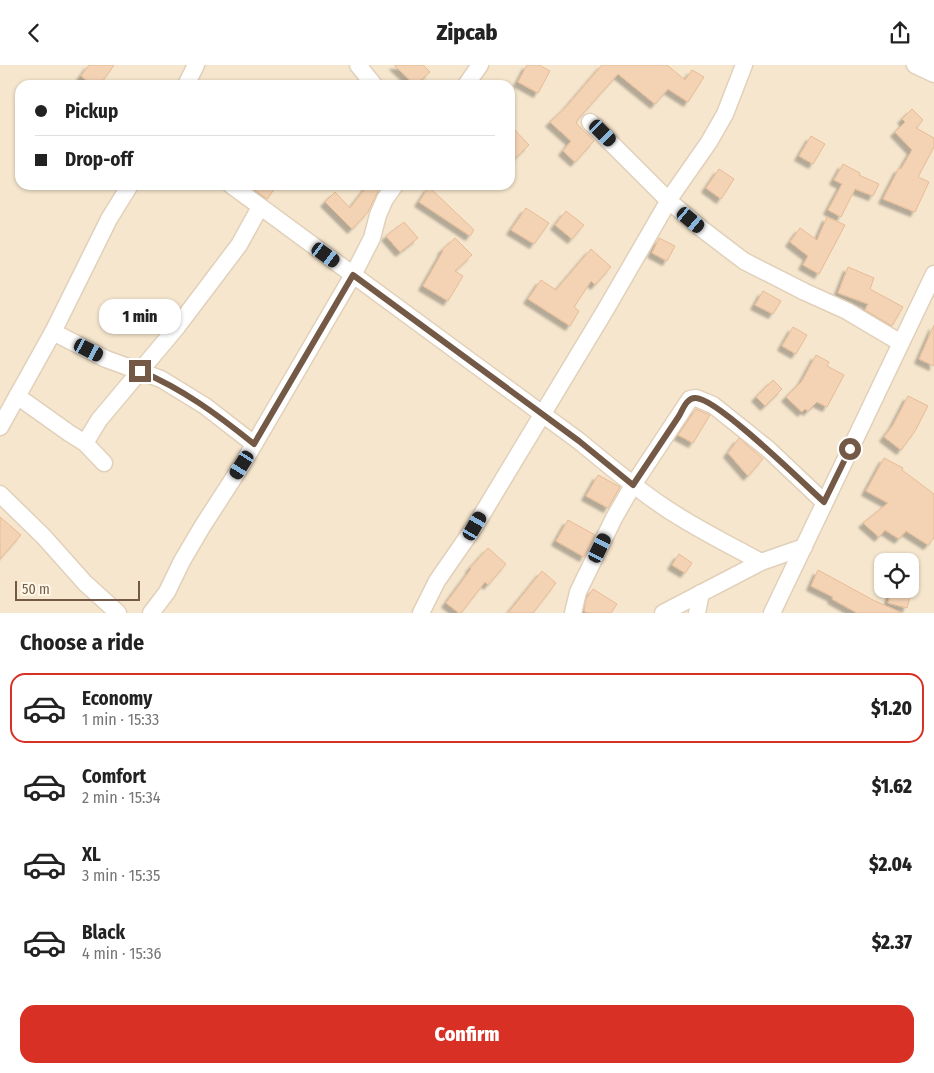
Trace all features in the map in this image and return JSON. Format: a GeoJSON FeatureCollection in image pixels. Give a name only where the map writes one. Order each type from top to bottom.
{"type":"FeatureCollection","features":[{"type":"Feature","properties":{"kind":"street"},"geometry":{"type":"LineString","coordinates":[[188,80],[196,65]]}},
{"type":"Feature","properties":{"kind":"street"},"geometry":{"type":"LineString","coordinates":[[358,65],[370,80]]}},
{"type":"Feature","properties":{"kind":"street"},"geometry":{"type":"LineString","coordinates":[[470,80],[480,65]]}},
{"type":"Feature","properties":{"kind":"street"},"geometry":{"type":"LineString","coordinates":[[421,613],[437,581],[475,526],[669,201],[709,142],[725,114],[744,65]]}},
{"type":"Feature","properties":{"kind":"street"},"geometry":{"type":"LineString","coordinates":[[915,65],[934,74]]}},
{"type":"Feature","properties":{"kind":"street"},"geometry":{"type":"LineString","coordinates":[[590,122],[669,201],[744,261],[847,311],[901,343]]}},
{"type":"Feature","properties":{"kind":"street"},"geometry":{"type":"LineString","coordinates":[[0,427],[53,332],[109,219],[127,190]]}},
{"type":"Feature","properties":{"kind":"street"},"geometry":{"type":"LineString","coordinates":[[238,190],[541,415],[579,441],[633,485],[690,523],[761,562]]}},
{"type":"Feature","properties":{"kind":"street"},"geometry":{"type":"LineString","coordinates":[[152,613],[167,592],[197,535],[227,490],[353,275],[372,238],[378,215],[392,190]]}},
{"type":"Feature","properties":{"kind":"street"},"geometry":{"type":"LineString","coordinates":[[85,443],[99,420],[177,327],[239,245],[260,207]]}},
{"type":"Feature","properties":{"kind":"street"},"geometry":{"type":"LineString","coordinates":[[772,613],[934,274]]}},
{"type":"Feature","properties":{"kind":"street"},"geometry":{"type":"LineString","coordinates":[[53,332],[106,359],[161,379],[205,406],[254,444]]}},
{"type":"Feature","properties":{"kind":"street"},"geometry":{"type":"LineString","coordinates":[[17,396],[85,443],[104,463]]}},
{"type":"Feature","properties":{"kind":"street"},"geometry":{"type":"LineString","coordinates":[[573,613],[578,592],[614,518],[633,485],[690,399],[696,397],[713,405],[768,449],[824,502]]}},
{"type":"Feature","properties":{"kind":"street"},"geometry":{"type":"LineString","coordinates":[[0,494],[44,537],[85,583],[118,613]]}},
{"type":"Feature","properties":{"kind":"street"},"geometry":{"type":"LineString","coordinates":[[662,613],[761,562],[804,547]]}},
{"type":"Feature","properties":{"kind":"street"},"geometry":{"type":"LineString","coordinates":[[696,613],[701,593]]}},
{"type":"Feature","properties":{"kind":"shaded area"},"geometry":{"type":"Polygon","coordinates":[[[0,65],[934,65],[934,613],[0,613],[0,65]]]}},
{"type":"Feature","properties":{"kind":"building"},"geometry":{"type":"Polygon","coordinates":[[[89,65],[114,65],[104,80],[86,80],[81,76],[89,65]]]}},
{"type":"Feature","properties":{"kind":"building"},"geometry":{"type":"Polygon","coordinates":[[[394,65],[423,65],[430,72],[421,80],[410,80],[394,65]]]}},
{"type":"Feature","properties":{"kind":"building"},"geometry":{"type":"Polygon","coordinates":[[[527,65],[539,65],[550,71],[538,93],[518,82],[527,65]]]}},
{"type":"Feature","properties":{"kind":"building"},"geometry":{"type":"Polygon","coordinates":[[[602,65],[667,65],[685,80],[692,70],[704,77],[688,102],[668,89],[655,104],[618,74],[576,123],[594,141],[575,162],[563,151],[571,141],[550,122],[566,107],[602,65]]]}},
{"type":"Feature","properties":{"kind":"building"},"geometry":{"type":"Polygon","coordinates":[[[912,109],[923,120],[916,128],[934,138],[934,147],[918,177],[929,182],[915,212],[883,199],[899,168],[901,169],[912,150],[895,132],[905,122],[902,119],[912,109]]]}},
{"type":"Feature","properties":{"kind":"building"},"geometry":{"type":"Polygon","coordinates":[[[515,130],[529,145],[515,158],[515,130]]]}},
{"type":"Feature","properties":{"kind":"building"},"geometry":{"type":"Polygon","coordinates":[[[811,136],[825,144],[813,164],[799,156],[811,136]]]}},
{"type":"Feature","properties":{"kind":"building"},"geometry":{"type":"Polygon","coordinates":[[[843,164],[860,173],[859,175],[879,184],[873,196],[855,189],[841,217],[828,210],[842,184],[834,180],[843,164]]]}},
{"type":"Feature","properties":{"kind":"building"},"geometry":{"type":"Polygon","coordinates":[[[719,169],[734,179],[721,199],[706,188],[719,169]]]}},
{"type":"Feature","properties":{"kind":"building"},"geometry":{"type":"Polygon","coordinates":[[[255,190],[273,190],[267,199],[255,190]]]}},
{"type":"Feature","properties":{"kind":"building"},"geometry":{"type":"Polygon","coordinates":[[[364,190],[378,191],[368,212],[352,229],[325,202],[335,192],[350,208],[364,190]]]}},
{"type":"Feature","properties":{"kind":"building"},"geometry":{"type":"Polygon","coordinates":[[[427,190],[432,190],[474,230],[470,236],[419,202],[427,190]]]}},
{"type":"Feature","properties":{"kind":"building"},"geometry":{"type":"Polygon","coordinates":[[[526,208],[549,223],[534,244],[511,230],[526,208]]]}},
{"type":"Feature","properties":{"kind":"building"},"geometry":{"type":"Polygon","coordinates":[[[566,211],[584,225],[572,239],[555,225],[566,211]]]}},
{"type":"Feature","properties":{"kind":"building"},"geometry":{"type":"Polygon","coordinates":[[[827,217],[845,225],[819,274],[803,265],[808,256],[790,242],[800,228],[817,240],[827,217]]]}},
{"type":"Feature","properties":{"kind":"building"},"geometry":{"type":"Polygon","coordinates":[[[404,222],[418,238],[400,252],[386,236],[404,222]]]}},
{"type":"Feature","properties":{"kind":"building"},"geometry":{"type":"Polygon","coordinates":[[[455,238],[472,255],[455,271],[463,276],[448,301],[423,286],[442,250],[455,238]]]}},
{"type":"Feature","properties":{"kind":"building"},"geometry":{"type":"Polygon","coordinates":[[[659,238],[675,246],[667,261],[652,253],[659,238]]]}},
{"type":"Feature","properties":{"kind":"building"},"geometry":{"type":"Polygon","coordinates":[[[591,249],[611,267],[595,285],[591,281],[574,307],[579,311],[570,326],[528,299],[541,280],[556,290],[591,249]]]}},
{"type":"Feature","properties":{"kind":"building"},"geometry":{"type":"Polygon","coordinates":[[[848,267],[874,278],[870,289],[903,307],[892,326],[865,310],[868,304],[838,293],[848,267]]]}},
{"type":"Feature","properties":{"kind":"building"},"geometry":{"type":"Polygon","coordinates":[[[763,291],[781,301],[773,314],[755,305],[763,291]]]}},
{"type":"Feature","properties":{"kind":"building"},"geometry":{"type":"Polygon","coordinates":[[[934,325],[934,366],[919,359],[934,325]]]}},
{"type":"Feature","properties":{"kind":"building"},"geometry":{"type":"Polygon","coordinates":[[[793,327],[807,335],[796,354],[782,346],[793,327]]]}},
{"type":"Feature","properties":{"kind":"building"},"geometry":{"type":"Polygon","coordinates":[[[816,355],[829,362],[827,366],[844,375],[827,407],[817,402],[808,411],[805,409],[802,412],[786,397],[802,381],[816,355]]]}},
{"type":"Feature","properties":{"kind":"building"},"geometry":{"type":"Polygon","coordinates":[[[773,380],[782,389],[765,406],[756,397],[773,380]]]}},
{"type":"Feature","properties":{"kind":"building"},"geometry":{"type":"Polygon","coordinates":[[[908,396],[928,406],[915,431],[901,450],[884,437],[893,425],[908,396]]]}},
{"type":"Feature","properties":{"kind":"building"},"geometry":{"type":"Polygon","coordinates":[[[696,409],[710,415],[693,443],[678,435],[696,409]]]}},
{"type":"Feature","properties":{"kind":"building"},"geometry":{"type":"Polygon","coordinates":[[[739,438],[763,459],[748,476],[728,453],[739,438]]]}},
{"type":"Feature","properties":{"kind":"building"},"geometry":{"type":"Polygon","coordinates":[[[884,458],[903,468],[902,470],[934,494],[934,538],[928,545],[906,531],[899,539],[885,530],[879,537],[863,523],[888,503],[866,491],[884,458]]]}},
{"type":"Feature","properties":{"kind":"building"},"geometry":{"type":"Polygon","coordinates":[[[598,475],[620,487],[608,508],[586,496],[598,475]]]}},
{"type":"Feature","properties":{"kind":"building"},"geometry":{"type":"Polygon","coordinates":[[[0,517],[21,535],[0,559],[0,517]]]}},
{"type":"Feature","properties":{"kind":"building"},"geometry":{"type":"Polygon","coordinates":[[[568,520],[595,535],[584,557],[556,541],[568,520]]]}},
{"type":"Feature","properties":{"kind":"building"},"geometry":{"type":"Polygon","coordinates":[[[488,548],[506,564],[488,585],[485,582],[461,613],[459,613],[446,603],[470,568],[488,548]]]}},
{"type":"Feature","properties":{"kind":"building"},"geometry":{"type":"Polygon","coordinates":[[[679,554],[692,563],[685,573],[672,565],[679,554]]]}},
{"type":"Feature","properties":{"kind":"building"},"geometry":{"type":"Polygon","coordinates":[[[818,570],[873,600],[902,613],[857,613],[832,599],[833,597],[811,586],[818,570]]]}},
{"type":"Feature","properties":{"kind":"building"},"geometry":{"type":"Polygon","coordinates":[[[542,571],[556,583],[533,613],[508,613],[542,571]]]}},
{"type":"Feature","properties":{"kind":"building"},"geometry":{"type":"Polygon","coordinates":[[[593,589],[617,604],[611,613],[588,613],[584,611],[586,599],[593,589]]]}},
{"type":"Feature","properties":{"kind":"building"},"geometry":{"type":"Polygon","coordinates":[[[889,598],[910,598],[907,608],[888,603],[889,598]]]}},
{"type":"Feature","properties":{"kind":"route"},"geometry":{"type":"LineString","coordinates":[[140,371],[161,379],[205,406],[254,444],[353,275],[541,415],[579,441],[633,485],[684,406],[690,399],[696,397],[713,405],[768,449],[824,502],[850,449]]}}]}
